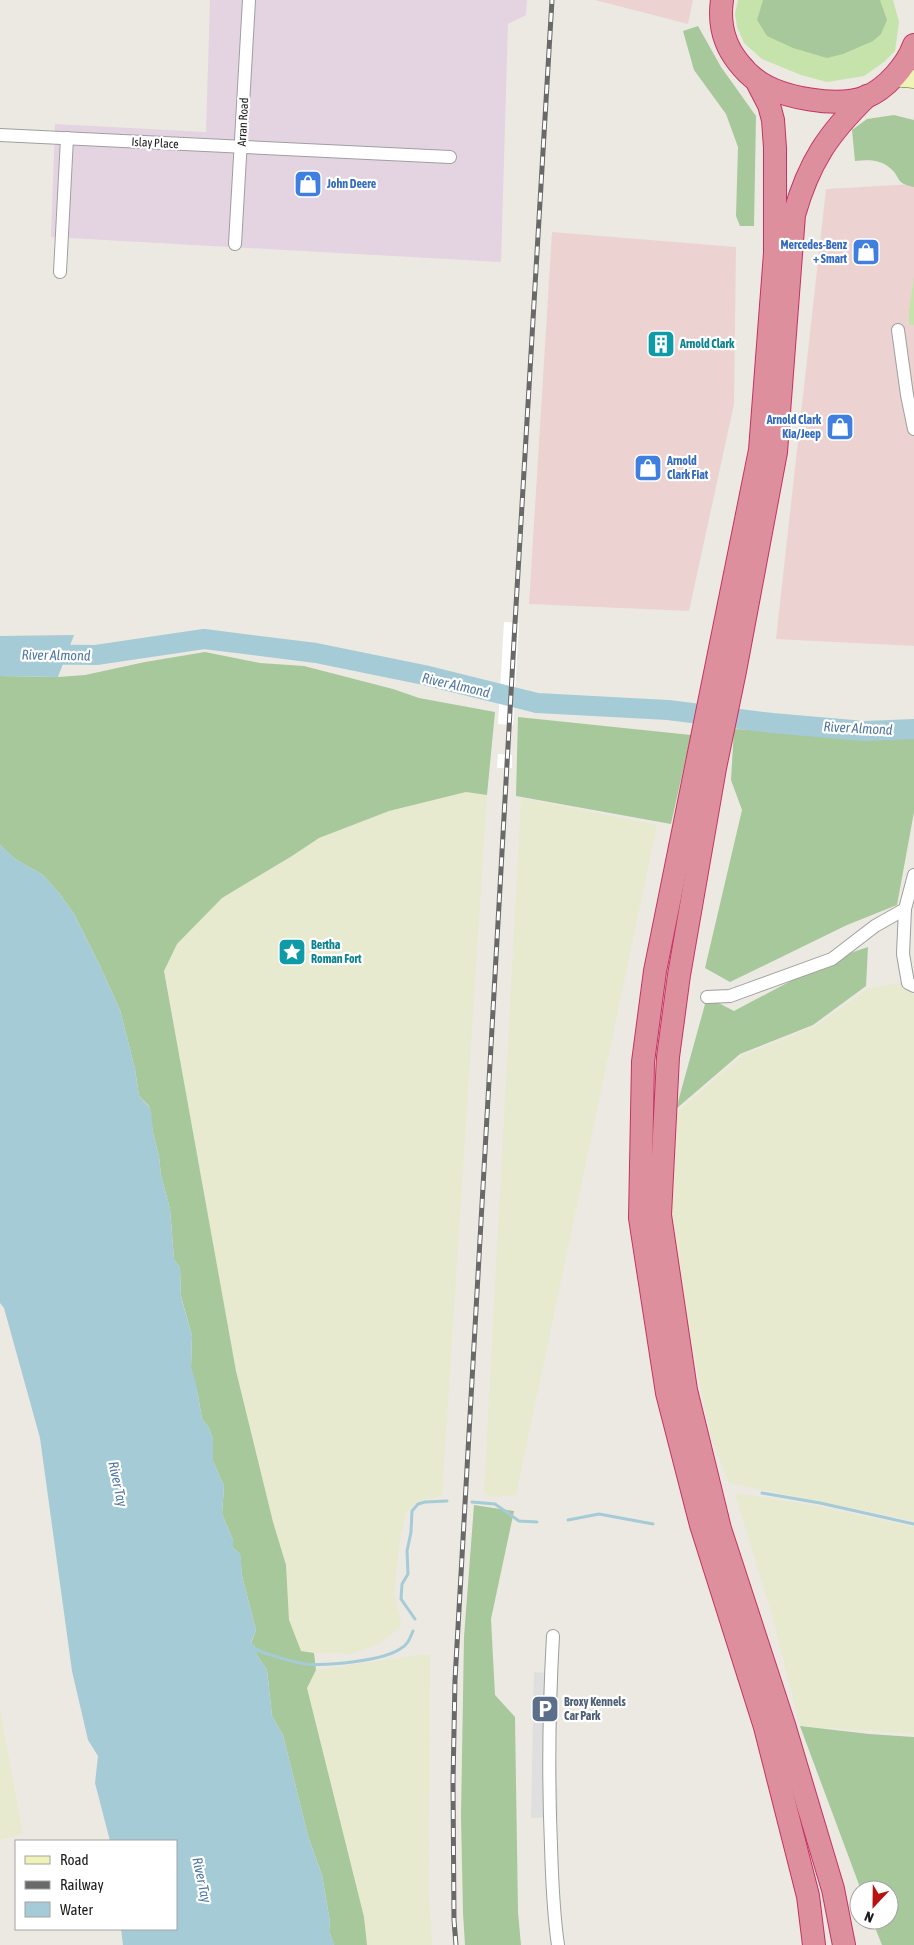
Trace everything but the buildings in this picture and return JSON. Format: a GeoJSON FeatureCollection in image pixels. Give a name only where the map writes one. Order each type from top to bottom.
{"type":"FeatureCollection","features":[{"type":"Feature","properties":{"kind":"highway"},"geometry":{"type":"LineString","coordinates":[[722,0],[721,22],[726,42],[732,53],[744,69],[756,80],[765,94],[774,120],[775,148],[775,253],[760,450],[726,670]]}},
{"type":"Feature","properties":{"kind":"highway"},"geometry":{"type":"LineString","coordinates":[[756,80],[782,91],[824,102],[836,103],[867,96],[903,78],[905,62],[914,45]]}},
{"type":"Feature","properties":{"kind":"highway"},"geometry":{"type":"LineString","coordinates":[[814,1945],[808,1896],[765,1727],[701,1525],[667,1393],[640,1218],[643,1062],[655,971],[705,766],[776,452],[794,215],[802,186],[819,151],[842,120],[867,96]]}},
{"type":"Feature","properties":{"kind":"highway"},"geometry":{"type":"LineString","coordinates":[[705,766],[668,1057],[660,1215],[686,1390],[720,1529],[784,1725],[833,1889],[844,1945]]}},
{"type":"Feature","properties":{"kind":"street","name":"Arran Road"},"geometry":{"type":"LineString","coordinates":[[236,244],[249,0]]}},
{"type":"Feature","properties":{"kind":"street","name":"Islay Place"},"geometry":{"type":"LineString","coordinates":[[0,135],[450,157]]}},
{"type":"Feature","properties":{"kind":"street"},"geometry":{"type":"LineString","coordinates":[[60,272],[68,138]]}},
{"type":"Feature","properties":{"kind":"street"},"geometry":{"type":"LineString","coordinates":[[898,330],[914,428]]}},
{"type":"Feature","properties":{"kind":"street"},"geometry":{"type":"LineString","coordinates":[[914,875],[905,908],[903,954],[908,983],[914,986]]}},
{"type":"Feature","properties":{"kind":"street"},"geometry":{"type":"LineString","coordinates":[[707,997],[730,996],[832,959],[875,926],[905,908]]}},
{"type":"Feature","properties":{"kind":"street"},"geometry":{"type":"LineString","coordinates":[[553,1636],[549,1711],[550,1812],[553,1892],[558,1945]]}},
{"type":"Feature","properties":{"kind":"shaded area"},"geometry":{"type":"Polygon","coordinates":[[[210,0],[527,0],[526,15],[508,24],[501,262],[51,237],[55,124],[206,132],[210,0]]]}},
{"type":"Feature","properties":{"kind":"shaded area"},"geometry":{"type":"Polygon","coordinates":[[[595,0],[693,0],[688,24],[595,0]]]}},
{"type":"Feature","properties":{"kind":"shaded area"},"geometry":{"type":"Polygon","coordinates":[[[914,184],[914,646],[776,639],[826,189],[914,184]]]}},
{"type":"Feature","properties":{"kind":"shaded area"},"geometry":{"type":"Polygon","coordinates":[[[552,232],[736,247],[734,404],[689,611],[529,604],[552,232]]]}},
{"type":"Feature","properties":{"kind":"shaded area","name":"Broxy Kennels Car Park"},"geometry":{"type":"Polygon","coordinates":[[[534,1672],[558,1674],[556,1745],[558,1817],[531,1818],[534,1672]]]}},
{"type":"Feature","properties":{"kind":"green space"},"geometry":{"type":"Polygon","coordinates":[[[738,0],[893,0],[899,22],[895,51],[884,62],[864,76],[827,82],[801,75],[762,59],[744,43],[737,27],[735,14],[738,0]]]}},
{"type":"Feature","properties":{"kind":"green space"},"geometry":{"type":"Polygon","coordinates":[[[763,0],[880,0],[887,20],[881,34],[873,41],[843,54],[827,58],[793,48],[767,36],[757,20],[763,0]]]}},
{"type":"Feature","properties":{"kind":"green space"},"geometry":{"type":"Polygon","coordinates":[[[698,26],[721,67],[756,116],[754,226],[740,226],[736,216],[738,147],[726,114],[694,70],[683,31],[698,26]]]}},
{"type":"Feature","properties":{"kind":"green space"},"geometry":{"type":"Polygon","coordinates":[[[894,115],[914,120],[914,187],[901,182],[890,168],[882,163],[868,160],[855,161],[852,130],[867,119],[894,115]]]}},
{"type":"Feature","properties":{"kind":"green space"},"geometry":{"type":"Polygon","coordinates":[[[914,276],[914,325],[909,325],[909,311],[914,276]]]}},
{"type":"Feature","properties":{"kind":"green space"},"geometry":{"type":"Polygon","coordinates":[[[205,652],[260,663],[304,666],[393,689],[419,698],[495,712],[487,795],[466,792],[389,811],[319,838],[222,898],[177,944],[164,971],[236,1371],[273,1522],[286,1565],[289,1620],[301,1651],[314,1653],[316,1670],[307,1688],[364,1917],[367,1945],[334,1945],[329,1931],[330,1922],[322,1875],[308,1836],[283,1735],[272,1716],[267,1670],[251,1643],[256,1630],[242,1576],[240,1554],[233,1548],[233,1540],[222,1514],[224,1486],[213,1461],[213,1439],[209,1428],[202,1419],[191,1368],[192,1336],[181,1296],[180,1268],[174,1259],[170,1209],[161,1175],[149,1106],[139,1096],[135,1069],[120,1010],[74,914],[60,894],[43,875],[15,859],[0,845],[0,676],[58,677],[85,675],[205,652]]]}},
{"type":"Feature","properties":{"kind":"green space"},"geometry":{"type":"Polygon","coordinates":[[[518,717],[691,735],[671,824],[516,796],[518,717]]]}},
{"type":"Feature","properties":{"kind":"green space"},"geometry":{"type":"Polygon","coordinates":[[[734,729],[914,736],[914,812],[897,905],[847,925],[730,982],[705,968],[742,810],[731,780],[734,729]]]}},
{"type":"Feature","properties":{"kind":"green space"},"geometry":{"type":"Polygon","coordinates":[[[466,792],[487,795],[442,1496],[416,1502],[406,1513],[400,1539],[394,1593],[401,1621],[400,1627],[379,1644],[351,1654],[301,1651],[289,1620],[286,1565],[273,1522],[236,1371],[164,971],[177,944],[222,898],[319,838],[389,811],[466,792]]]}},
{"type":"Feature","properties":{"kind":"green space"},"geometry":{"type":"Polygon","coordinates":[[[521,798],[657,825],[516,1495],[492,1497],[484,1492],[521,798]]]}},
{"type":"Feature","properties":{"kind":"green space"},"geometry":{"type":"Polygon","coordinates":[[[868,947],[866,986],[813,1025],[740,1054],[676,1109],[707,997],[734,1011],[832,959],[868,947]]]}},
{"type":"Feature","properties":{"kind":"green space"},"geometry":{"type":"Polygon","coordinates":[[[901,983],[914,995],[914,1521],[729,1483],[711,1438],[694,1355],[671,1216],[671,1134],[677,1112],[743,1055],[814,1027],[869,988],[901,983]]]}},
{"type":"Feature","properties":{"kind":"green space"},"geometry":{"type":"Polygon","coordinates":[[[735,1493],[816,1506],[914,1527],[914,1734],[800,1726],[773,1619],[735,1493]]]}},
{"type":"Feature","properties":{"kind":"green space"},"geometry":{"type":"Polygon","coordinates":[[[474,1505],[514,1511],[491,1619],[495,1695],[515,1717],[518,1912],[521,1945],[465,1945],[461,1816],[464,1637],[474,1505]]]}},
{"type":"Feature","properties":{"kind":"green space"},"geometry":{"type":"Polygon","coordinates":[[[430,1655],[429,1893],[432,1945],[367,1945],[364,1917],[307,1688],[316,1670],[430,1655]]]}},
{"type":"Feature","properties":{"kind":"green space"},"geometry":{"type":"Polygon","coordinates":[[[0,1710],[23,1834],[0,1840],[0,1710]]]}},
{"type":"Feature","properties":{"kind":"green space"},"geometry":{"type":"Polygon","coordinates":[[[800,1726],[914,1737],[914,1945],[882,1945],[876,1930],[899,1930],[899,1880],[857,1880],[800,1726]]]}},
{"type":"Feature","properties":{"kind":"water"},"geometry":{"type":"Polygon","coordinates":[[[74,635],[58,677],[0,676],[0,636],[74,635]]]}},
{"type":"Feature","properties":{"kind":"water","name":"River Tay"},"geometry":{"type":"Polygon","coordinates":[[[0,845],[15,859],[43,875],[74,914],[120,1010],[135,1069],[139,1096],[151,1109],[153,1133],[170,1209],[174,1259],[180,1268],[181,1297],[192,1336],[191,1368],[196,1383],[202,1419],[209,1428],[213,1439],[213,1461],[224,1486],[222,1514],[233,1540],[233,1548],[240,1554],[242,1576],[256,1630],[251,1642],[255,1647],[263,1650],[263,1652],[257,1652],[257,1655],[267,1670],[272,1716],[283,1735],[308,1836],[322,1875],[330,1922],[329,1931],[334,1945],[123,1945],[121,1930],[178,1930],[178,1840],[110,1840],[95,1783],[98,1756],[88,1740],[72,1671],[40,1438],[4,1308],[0,1303],[0,845]]]}},
{"type":"Feature","properties":{"kind":"pier"},"geometry":{"type":"Polygon","coordinates":[[[504,622],[519,623],[513,725],[498,724],[504,622]]]}},
{"type":"Feature","properties":{"kind":"pier"},"geometry":{"type":"Polygon","coordinates":[[[498,754],[512,755],[512,768],[497,768],[498,754]]]}},
{"type":"Feature","properties":{"kind":"waterway","name":"River Almond"},"geometry":{"type":"LineString","coordinates":[[0,654],[96,655],[204,639],[316,653],[424,675],[537,703],[668,710],[772,723],[864,731],[914,729]]}},
{"type":"Feature","properties":{"kind":"waterway"},"geometry":{"type":"LineString","coordinates":[[762,1493],[820,1503],[914,1524]]}},
{"type":"Feature","properties":{"kind":"waterway"},"geometry":{"type":"LineString","coordinates":[[415,1619],[401,1599],[402,1584],[408,1574],[407,1551],[411,1532],[412,1511],[418,1504],[447,1501]]}},
{"type":"Feature","properties":{"kind":"waterway"},"geometry":{"type":"LineString","coordinates":[[472,1502],[495,1504],[519,1521],[537,1522]]}},
{"type":"Feature","properties":{"kind":"waterway"},"geometry":{"type":"LineString","coordinates":[[568,1520],[599,1514],[653,1524]]}},
{"type":"Feature","properties":{"kind":"waterway"},"geometry":{"type":"LineString","coordinates":[[261,1652],[306,1664],[354,1662],[381,1657],[400,1649],[410,1639],[413,1631]]}},
{"type":"Feature","properties":{"kind":"railway"},"geometry":{"type":"LineString","coordinates":[[456,1945],[454,1920],[453,1782],[455,1680],[552,0]]}},
{"type":"Feature","properties":{"kind":"place","name":"John Deere"},"geometry":{"type":"Point","coordinates":[308,184]}},
{"type":"Feature","properties":{"kind":"place","name":"Mercedes-Benz + Smart"},"geometry":{"type":"Point","coordinates":[866,252]}},
{"type":"Feature","properties":{"kind":"place","name":"Arnold Clark"},"geometry":{"type":"Point","coordinates":[661,344]}},
{"type":"Feature","properties":{"kind":"place","name":"Arnold Clark Kia/Jeep"},"geometry":{"type":"Point","coordinates":[840,427]}},
{"type":"Feature","properties":{"kind":"place","name":"Arnold Clark Fiat"},"geometry":{"type":"Point","coordinates":[648,468]}},
{"type":"Feature","properties":{"kind":"place","name":"Bertha Roman Fort"},"geometry":{"type":"Point","coordinates":[292,952]}},
{"type":"Feature","properties":{"kind":"place","name":"Broxy Kennels Car Park"},"geometry":{"type":"Point","coordinates":[545,1709]}}]}
